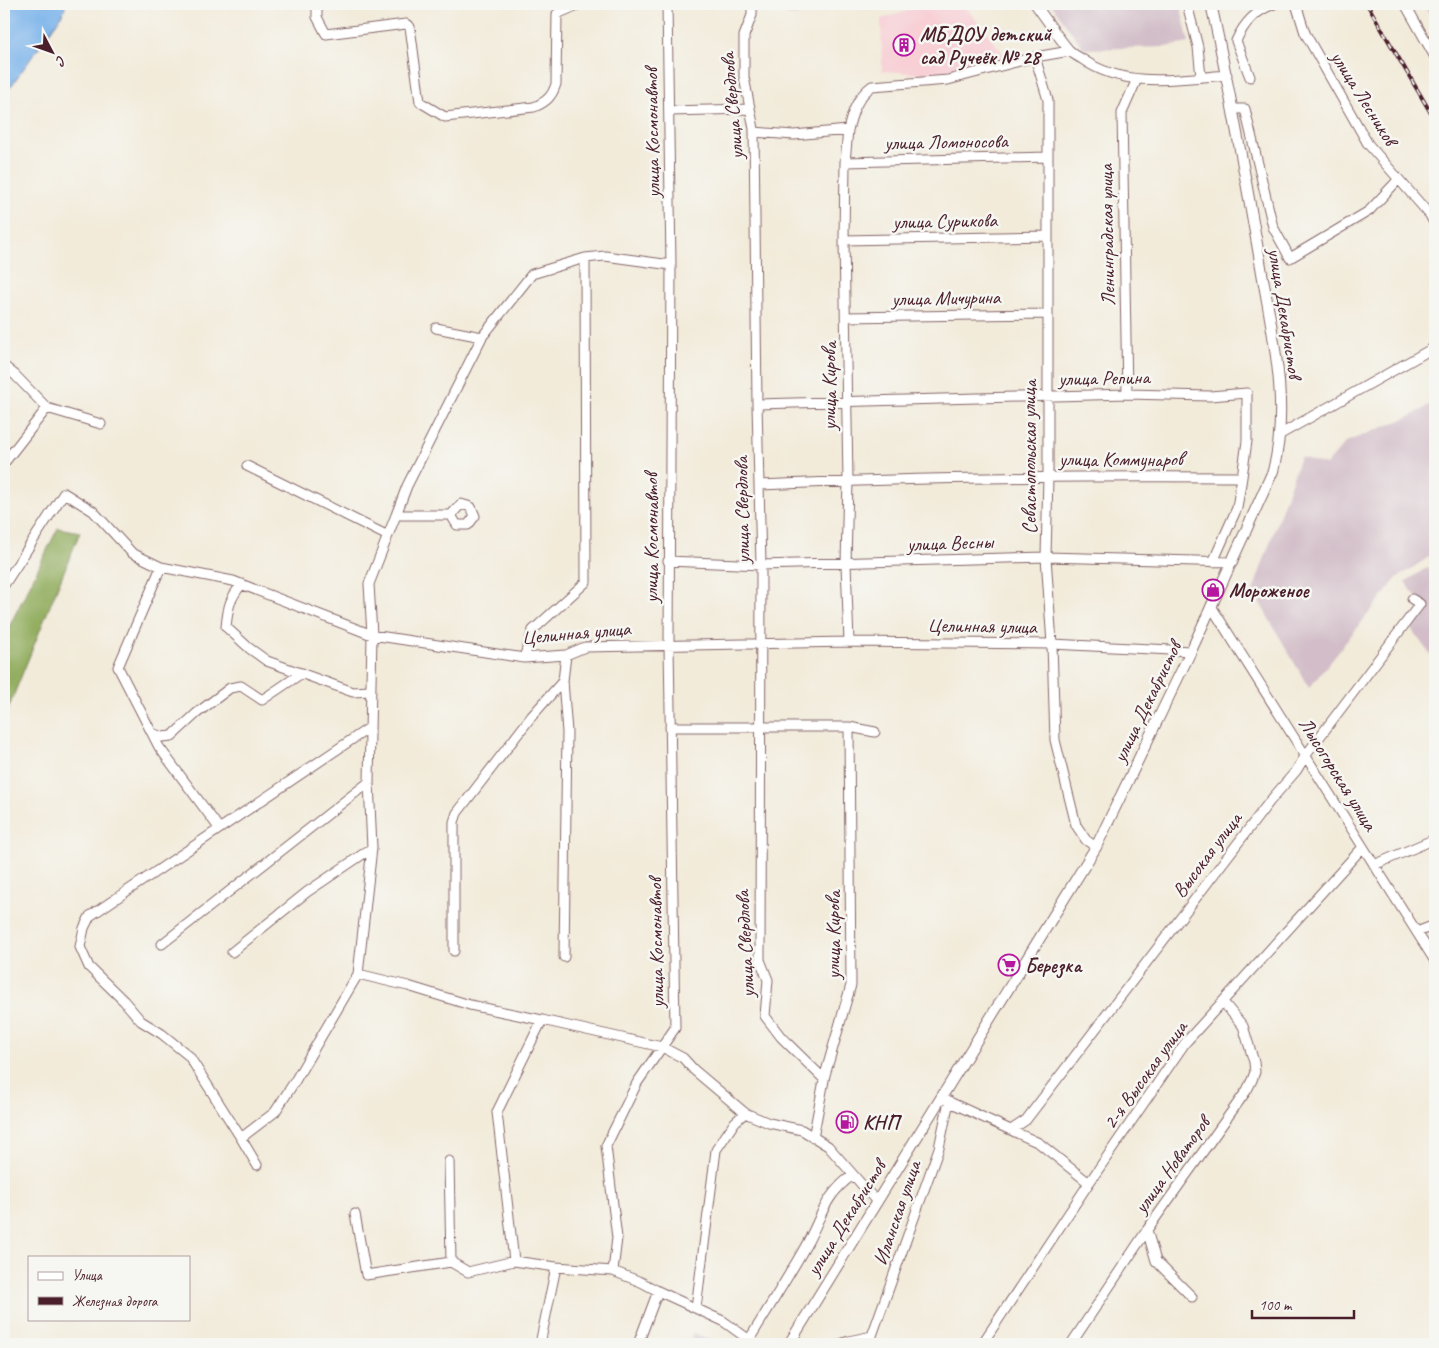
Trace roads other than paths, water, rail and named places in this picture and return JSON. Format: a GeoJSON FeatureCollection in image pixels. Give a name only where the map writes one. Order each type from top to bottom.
{"type":"FeatureCollection","features":[{"type":"Feature","properties":{"kind":"main road","name":"улица Декабристов"},"geometry":{"type":"LineString","coordinates":[[789,1344],[877,1202],[945,1099],[1096,847],[1191,651],[1273,471],[1278,450],[1281,413],[1276,358],[1234,110],[1210,4]]}},
{"type":"Feature","properties":{"kind":"street"},"geometry":{"type":"LineString","coordinates":[[317,4],[317,17],[326,34],[406,24],[410,27],[420,102],[444,117],[534,107],[545,103],[552,95],[556,84],[557,14],[580,4]]}},
{"type":"Feature","properties":{"kind":"street","name":"улица Космонавтов"},"geometry":{"type":"LineString","coordinates":[[613,1271],[617,1238],[606,1146],[637,1083],[675,1028],[668,561],[671,265],[668,4]]}},
{"type":"Feature","properties":{"kind":"street","name":"улица Свердлова"},"geometry":{"type":"LineString","coordinates":[[752,4],[752,15],[744,36],[744,77],[754,132],[761,565],[760,960],[768,980],[765,1016],[781,1037],[824,1079]]}},
{"type":"Feature","properties":{"kind":"street"},"geometry":{"type":"LineString","coordinates":[[1035,4],[1070,51],[1105,73],[1137,79],[1158,80],[1227,75]]}},
{"type":"Feature","properties":{"kind":"street"},"geometry":{"type":"LineString","coordinates":[[1187,4],[1198,47],[1201,78]]}},
{"type":"Feature","properties":{"kind":"street"},"geometry":{"type":"LineString","coordinates":[[1250,77],[1236,41],[1253,16],[1263,8],[1274,4]]}},
{"type":"Feature","properties":{"kind":"street","name":"улица Лесников"},"geometry":{"type":"LineString","coordinates":[[1296,4],[1305,33],[1368,144],[1430,215],[1435,225]]}},
{"type":"Feature","properties":{"kind":"street"},"geometry":{"type":"LineString","coordinates":[[1405,4],[1435,57]]}},
{"type":"Feature","properties":{"kind":"street","name":"улица Кирова"},"geometry":{"type":"LineString","coordinates":[[849,642],[846,564],[848,481],[844,240],[845,162],[848,130],[858,101],[863,92],[872,86],[948,80],[1035,57],[1070,51]]}},
{"type":"Feature","properties":{"kind":"street","name":"Севастопольская улица"},"geometry":{"type":"LineString","coordinates":[[1035,57],[1048,100],[1048,476],[1046,558],[1052,644],[1055,740],[1076,825],[1086,840],[1096,847]]}},
{"type":"Feature","properties":{"kind":"street","name":"Ленинградская улица"},"geometry":{"type":"LineString","coordinates":[[1127,394],[1122,112],[1137,79]]}},
{"type":"Feature","properties":{"kind":"street"},"geometry":{"type":"LineString","coordinates":[[669,111],[749,109]]}},
{"type":"Feature","properties":{"kind":"street"},"geometry":{"type":"LineString","coordinates":[[1234,110],[1245,109],[1273,227],[1290,258],[1369,211],[1398,180]]}},
{"type":"Feature","properties":{"kind":"street"},"geometry":{"type":"LineString","coordinates":[[754,132],[794,135],[848,130]]}},
{"type":"Feature","properties":{"kind":"street","name":"улица Ломоносова"},"geometry":{"type":"LineString","coordinates":[[845,162],[1048,157]]}},
{"type":"Feature","properties":{"kind":"street","name":"улица Сурикова"},"geometry":{"type":"LineString","coordinates":[[844,240],[1048,236]]}},
{"type":"Feature","properties":{"kind":"street"},"geometry":{"type":"LineString","coordinates":[[241,1138],[275,1112],[358,974],[372,848],[368,782],[372,635],[369,584],[407,486],[482,337],[532,274],[585,258],[605,256],[671,265]]}},
{"type":"Feature","properties":{"kind":"street"},"geometry":{"type":"LineString","coordinates":[[524,658],[533,630],[586,582],[585,258]]}},
{"type":"Feature","properties":{"kind":"street","name":"улица Мичурина"},"geometry":{"type":"LineString","coordinates":[[846,317],[1047,314]]}},
{"type":"Feature","properties":{"kind":"street"},"geometry":{"type":"LineString","coordinates":[[436,328],[482,337]]}},
{"type":"Feature","properties":{"kind":"street"},"geometry":{"type":"LineString","coordinates":[[1279,435],[1435,347]]}},
{"type":"Feature","properties":{"kind":"street"},"geometry":{"type":"LineString","coordinates":[[4,366],[47,408],[101,424]]}},
{"type":"Feature","properties":{"kind":"street","name":"улица Репина"},"geometry":{"type":"LineString","coordinates":[[757,404],[1127,394],[1210,396],[1247,392],[1247,441],[1242,477]]}},
{"type":"Feature","properties":{"kind":"street"},"geometry":{"type":"LineString","coordinates":[[4,463],[47,408]]}},
{"type":"Feature","properties":{"kind":"street"},"geometry":{"type":"LineString","coordinates":[[247,466],[388,536]]}},
{"type":"Feature","properties":{"kind":"street","name":"улица Коммунаров"},"geometry":{"type":"LineString","coordinates":[[760,485],[1048,476],[1242,477]]}},
{"type":"Feature","properties":{"kind":"street"},"geometry":{"type":"LineString","coordinates":[[1213,562],[1237,508],[1242,477]]}},
{"type":"Feature","properties":{"kind":"street","name":"Целинная улица"},"geometry":{"type":"LineString","coordinates":[[4,585],[64,493],[93,510],[132,553],[161,567],[233,581],[372,635],[524,658],[566,655],[585,647],[760,642],[1052,644],[1191,651]]}},
{"type":"Feature","properties":{"kind":"street"},"geometry":{"type":"LineString","coordinates":[[396,515],[451,515]]}},
{"type":"Feature","properties":{"kind":"street","name":"улица Весны"},"geometry":{"type":"LineString","coordinates":[[668,561],[761,565],[1046,558],[1232,562]]}},
{"type":"Feature","properties":{"kind":"street"},"geometry":{"type":"LineString","coordinates":[[161,567],[118,667],[159,747],[219,828]]}},
{"type":"Feature","properties":{"kind":"street"},"geometry":{"type":"LineString","coordinates":[[242,584],[233,594],[228,608],[226,627],[249,648],[267,661],[352,692],[370,691]]}},
{"type":"Feature","properties":{"kind":"street","name":"Высокая улица"},"geometry":{"type":"LineString","coordinates":[[1011,1130],[1026,1120],[1270,801],[1296,771],[1306,754],[1420,604],[1412,599]]}},
{"type":"Feature","properties":{"kind":"street","name":"Лысогорская улица"},"geometry":{"type":"LineString","coordinates":[[1211,606],[1435,961]]}},
{"type":"Feature","properties":{"kind":"street"},"geometry":{"type":"LineString","coordinates":[[564,957],[567,732],[563,681],[566,655]]}},
{"type":"Feature","properties":{"kind":"street"},"geometry":{"type":"LineString","coordinates":[[152,733],[162,738],[172,736],[197,712],[230,688],[241,686],[262,700],[302,673]]}},
{"type":"Feature","properties":{"kind":"street"},"geometry":{"type":"LineString","coordinates":[[454,951],[454,822],[457,813],[563,681]]}},
{"type":"Feature","properties":{"kind":"street"},"geometry":{"type":"LineString","coordinates":[[670,727],[850,727],[875,732]]}},
{"type":"Feature","properties":{"kind":"street","name":"улица Кирова"},"geometry":{"type":"LineString","coordinates":[[813,1138],[824,1079],[851,984],[850,727]]}},
{"type":"Feature","properties":{"kind":"street"},"geometry":{"type":"LineString","coordinates":[[257,1165],[189,1056],[141,1020],[89,968],[80,947],[84,928],[90,916],[369,728]]}},
{"type":"Feature","properties":{"kind":"street"},"geometry":{"type":"LineString","coordinates":[[162,944],[368,782]]}},
{"type":"Feature","properties":{"kind":"street"},"geometry":{"type":"LineString","coordinates":[[1374,865],[1435,839]]}},
{"type":"Feature","properties":{"kind":"street","name":"2-я Высокая улица"},"geometry":{"type":"LineString","coordinates":[[982,1344],[1185,1043],[1363,847]]}},
{"type":"Feature","properties":{"kind":"street"},"geometry":{"type":"LineString","coordinates":[[232,952],[307,892],[372,848]]}},
{"type":"Feature","properties":{"kind":"street"},"geometry":{"type":"LineString","coordinates":[[1417,932],[1435,925]]}},
{"type":"Feature","properties":{"kind":"street"},"geometry":{"type":"LineString","coordinates":[[358,974],[408,986],[470,1005],[662,1047],[683,1058],[694,1070],[745,1113],[769,1123],[802,1130],[828,1146],[877,1202]]}},
{"type":"Feature","properties":{"kind":"street","name":"улица Новаторов"},"geometry":{"type":"LineString","coordinates":[[1071,1344],[1147,1230],[1247,1090],[1252,1080],[1254,1062],[1243,1026],[1223,1002]]}},
{"type":"Feature","properties":{"kind":"street"},"geometry":{"type":"LineString","coordinates":[[514,1261],[497,1112],[542,1020]]}},
{"type":"Feature","properties":{"kind":"street"},"geometry":{"type":"LineString","coordinates":[[945,1099],[1039,1143],[1089,1183]]}},
{"type":"Feature","properties":{"kind":"street","name":"Иланская улица"},"geometry":{"type":"LineString","coordinates":[[841,1344],[848,1340],[871,1340],[939,1148],[945,1099]]}},
{"type":"Feature","properties":{"kind":"street"},"geometry":{"type":"LineString","coordinates":[[696,1308],[716,1150],[735,1122],[745,1113]]}},
{"type":"Feature","properties":{"kind":"street"},"geometry":{"type":"LineString","coordinates":[[1026,1120],[1027,1138]]}},
{"type":"Feature","properties":{"kind":"street"},"geometry":{"type":"LineString","coordinates":[[449,1161],[451,1262]]}},
{"type":"Feature","properties":{"kind":"street"},"geometry":{"type":"LineString","coordinates":[[355,1214],[366,1275],[451,1262],[468,1272],[514,1261],[556,1267],[613,1271],[641,1282],[658,1292],[723,1321],[752,1342],[806,1246],[829,1197],[840,1184],[853,1175]]}},
{"type":"Feature","properties":{"kind":"street"},"geometry":{"type":"LineString","coordinates":[[1147,1230],[1156,1261],[1192,1297]]}},
{"type":"Feature","properties":{"kind":"street"},"geometry":{"type":"LineString","coordinates":[[540,1344],[556,1267]]}},
{"type":"Feature","properties":{"kind":"street"},"geometry":{"type":"LineString","coordinates":[[638,1344],[658,1292]]}},
{"type":"Feature","properties":{"kind":"water"},"geometry":{"type":"Polygon","coordinates":[[[4,4],[66,4],[62,15],[4,96],[4,4]]]}},
{"type":"Feature","properties":{"kind":"railway"},"geometry":{"type":"LineString","coordinates":[[1367,4],[1435,120]]}},
{"type":"Feature","properties":{"kind":"place","name":"МБДОУ детский сад Ручеёк № 28"},"geometry":{"type":"Point","coordinates":[904,45]}},
{"type":"Feature","properties":{"kind":"place","name":"Мороженое"},"geometry":{"type":"Point","coordinates":[1213,590]}},
{"type":"Feature","properties":{"kind":"place","name":"Березка"},"geometry":{"type":"Point","coordinates":[1009,965]}},
{"type":"Feature","properties":{"kind":"place","name":"КНП"},"geometry":{"type":"Point","coordinates":[847,1122]}}]}
